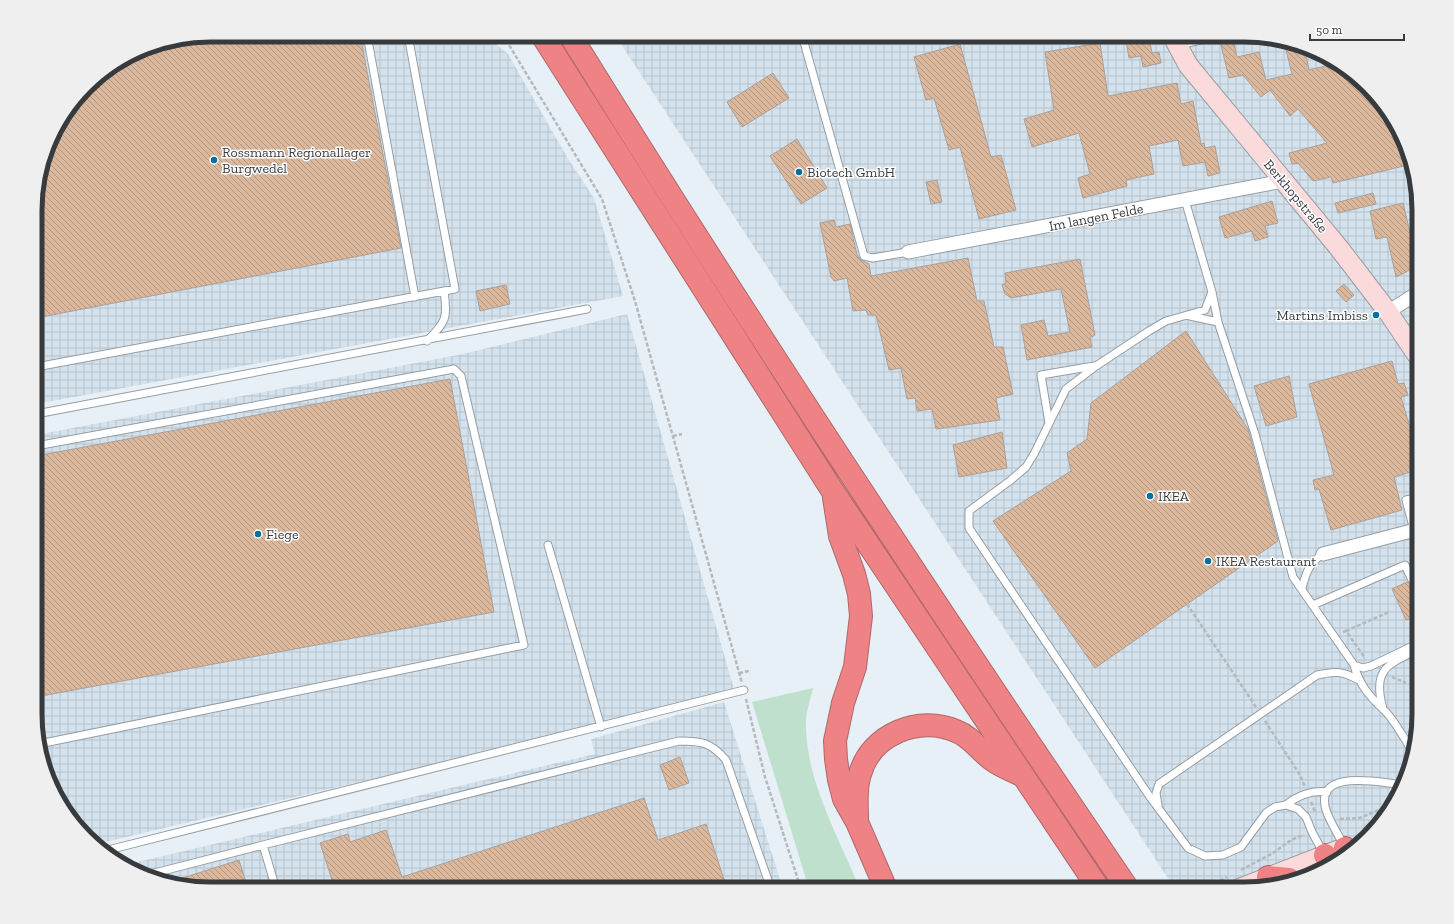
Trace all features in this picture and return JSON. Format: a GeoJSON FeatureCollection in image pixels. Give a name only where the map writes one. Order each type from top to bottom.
{"type":"FeatureCollection","features":[{"type":"Feature","properties":{"kind":"highway"},"geometry":{"type":"LineString","coordinates":[[546,42],[832,490],[1094,882]]}},
{"type":"Feature","properties":{"kind":"highway"},"geometry":{"type":"LineString","coordinates":[[574,42],[791,383],[989,684],[1123,882]]}},
{"type":"Feature","properties":{"kind":"highway"},"geometry":{"type":"LineString","coordinates":[[832,490],[840,536],[854,574],[859,594],[861,616],[855,667],[842,708],[835,742],[839,780],[844,799],[857,822],[883,882]]}},
{"type":"Feature","properties":{"kind":"highway"},"geometry":{"type":"LineString","coordinates":[[857,822],[857,792],[860,774],[864,763],[878,744],[895,732],[910,727],[928,724],[958,731],[971,740],[993,761],[1022,775]]}},
{"type":"Feature","properties":{"kind":"main road","name":"Berkhopstraße"},"geometry":{"type":"LineString","coordinates":[[1175,42],[1188,65],[1339,248],[1388,312],[1412,348]]}},
{"type":"Feature","properties":{"kind":"main road"},"geometry":{"type":"LineString","coordinates":[[1236,878],[1278,878],[1336,855]]}},
{"type":"Feature","properties":{"kind":"street","name":"Im langen Felde"},"geometry":{"type":"LineString","coordinates":[[908,252],[1283,181]]}},
{"type":"Feature","properties":{"kind":"street"},"geometry":{"type":"LineString","coordinates":[[1388,312],[1412,297]]}},
{"type":"Feature","properties":{"kind":"street"},"geometry":{"type":"LineString","coordinates":[[1318,557],[1412,530]]}},
{"type":"Feature","properties":{"kind":"lane"},"geometry":{"type":"LineString","coordinates":[[368,42],[415,296]]}},
{"type":"Feature","properties":{"kind":"lane"},"geometry":{"type":"LineString","coordinates":[[42,366],[455,289],[409,42]]}},
{"type":"Feature","properties":{"kind":"lane"},"geometry":{"type":"LineString","coordinates":[[804,42],[864,256],[873,258],[908,252]]}},
{"type":"Feature","properties":{"kind":"lane"},"geometry":{"type":"LineString","coordinates":[[1185,200],[1212,292],[1218,322],[1255,434],[1293,577],[1354,665],[1358,679],[1376,704],[1383,709],[1409,747]]}},
{"type":"Feature","properties":{"kind":"lane"},"geometry":{"type":"LineString","coordinates":[[427,341],[441,326],[446,318],[447,314],[444,291]]}},
{"type":"Feature","properties":{"kind":"lane"},"geometry":{"type":"LineString","coordinates":[[1212,292],[1205,310],[1166,322],[1149,331],[1096,366],[1066,389],[1026,467],[968,512],[969,528],[1150,797],[1188,848],[1204,856],[1223,855],[1241,847],[1266,813],[1275,807],[1286,805],[1298,809],[1306,817],[1312,832],[1339,852]]}},
{"type":"Feature","properties":{"kind":"lane"},"geometry":{"type":"LineString","coordinates":[[42,413],[427,341],[587,309]]}},
{"type":"Feature","properties":{"kind":"lane"},"geometry":{"type":"LineString","coordinates":[[1188,315],[1218,322]]}},
{"type":"Feature","properties":{"kind":"lane"},"geometry":{"type":"LineString","coordinates":[[1049,423],[1041,375],[1096,366]]}},
{"type":"Feature","properties":{"kind":"lane"},"geometry":{"type":"LineString","coordinates":[[42,445],[454,369],[461,376],[524,645],[44,743]]}},
{"type":"Feature","properties":{"kind":"lane"},"geometry":{"type":"LineString","coordinates":[[1412,499],[1406,500],[1412,517]]}},
{"type":"Feature","properties":{"kind":"lane"},"geometry":{"type":"LineString","coordinates":[[548,545],[601,727]]}},
{"type":"Feature","properties":{"kind":"lane"},"geometry":{"type":"LineString","coordinates":[[1302,588],[1306,572],[1318,557]]}},
{"type":"Feature","properties":{"kind":"lane"},"geometry":{"type":"LineString","coordinates":[[1313,605],[1405,565],[1412,580]]}},
{"type":"Feature","properties":{"kind":"lane"},"geometry":{"type":"LineString","coordinates":[[1354,665],[1363,668],[1371,666],[1412,646]]}},
{"type":"Feature","properties":{"kind":"lane"},"geometry":{"type":"LineString","coordinates":[[1383,709],[1379,692],[1383,673],[1389,664],[1412,652]]}},
{"type":"Feature","properties":{"kind":"lane"},"geometry":{"type":"LineString","coordinates":[[1158,806],[1156,793],[1159,784],[1317,675],[1335,671],[1344,672],[1358,679]]}},
{"type":"Feature","properties":{"kind":"lane"},"geometry":{"type":"LineString","coordinates":[[111,849],[744,690]]}},
{"type":"Feature","properties":{"kind":"lane"},"geometry":{"type":"LineString","coordinates":[[156,873],[678,741],[695,741],[714,747],[726,760],[769,882]]}},
{"type":"Feature","properties":{"kind":"lane"},"geometry":{"type":"LineString","coordinates":[[1340,852],[1332,823],[1326,809],[1325,799],[1327,792],[1334,784],[1352,779],[1397,784]]}},
{"type":"Feature","properties":{"kind":"lane"},"geometry":{"type":"LineString","coordinates":[[1286,805],[1293,799],[1316,790],[1327,792]]}},
{"type":"Feature","properties":{"kind":"lane"},"geometry":{"type":"LineString","coordinates":[[263,845],[274,882]]}},
{"type":"Feature","properties":{"kind":"path"},"geometry":{"type":"LineString","coordinates":[[507,42],[602,200],[635,301],[744,690],[765,777],[799,882]]}},
{"type":"Feature","properties":{"kind":"path"},"geometry":{"type":"LineString","coordinates":[[673,436],[682,434]]}},
{"type":"Feature","properties":{"kind":"path"},"geometry":{"type":"LineString","coordinates":[[1346,631],[1389,612]]}},
{"type":"Feature","properties":{"kind":"path"},"geometry":{"type":"LineString","coordinates":[[739,673],[748,671]]}},
{"type":"Feature","properties":{"kind":"path"},"geometry":{"type":"LineString","coordinates":[[1332,823],[1342,819],[1360,818],[1383,808]]}},
{"type":"Feature","properties":{"kind":"path"},"geometry":{"type":"LineString","coordinates":[[1224,882],[1236,878],[1290,840],[1312,832]]}},
{"type":"Feature","properties":{"kind":"shaded area"},"geometry":{"type":"Polygon","coordinates":[[[199,42],[493,42],[508,54],[567,157],[594,198],[623,296],[42,403],[42,199],[45,177],[51,156],[59,136],[70,117],[91,91],[117,70],[136,59],[177,45],[199,42]]]}},
{"type":"Feature","properties":{"kind":"shaded area"},"geometry":{"type":"Polygon","coordinates":[[[620,42],[1266,43],[1298,51],[1318,59],[1337,70],[1363,91],[1384,117],[1395,136],[1403,156],[1409,177],[1412,199],[1412,725],[1409,747],[1395,788],[1384,807],[1363,833],[1337,854],[1318,865],[1298,873],[1266,881],[1170,882],[620,42]]]}},
{"type":"Feature","properties":{"kind":"shaded area"},"geometry":{"type":"Polygon","coordinates":[[[627,314],[735,693],[102,843],[84,825],[70,807],[59,788],[51,768],[43,736],[42,434],[463,354],[627,314]]]}},
{"type":"Feature","properties":{"kind":"shaded area"},"geometry":{"type":"Polygon","coordinates":[[[724,702],[781,882],[199,882],[177,879],[156,873],[133,863],[595,754],[591,739],[724,702]]]}},
{"type":"Feature","properties":{"kind":"green space"},"geometry":{"type":"Polygon","coordinates":[[[813,688],[806,718],[808,748],[812,769],[826,810],[857,882],[807,882],[752,702],[813,688]]]}},
{"type":"Feature","properties":{"kind":"building","name":"Rossmann Regionallager Burgwedel"},"geometry":{"type":"Polygon","coordinates":[[[199,42],[361,42],[401,248],[42,317],[43,188],[51,156],[59,136],[70,117],[91,91],[117,70],[136,59],[177,45],[199,42]]]}},
{"type":"Feature","properties":{"kind":"building"},"geometry":{"type":"Polygon","coordinates":[[[1126,42],[1150,42],[1152,53],[1159,52],[1161,63],[1143,67],[1141,56],[1129,58],[1126,42]]]}},
{"type":"Feature","properties":{"kind":"building"},"geometry":{"type":"Polygon","coordinates":[[[1220,42],[1234,42],[1237,57],[1259,52],[1266,80],[1292,74],[1285,48],[1306,54],[1309,70],[1329,65],[1356,85],[1388,124],[1395,136],[1406,166],[1333,183],[1331,177],[1313,181],[1298,163],[1292,164],[1289,153],[1327,143],[1298,109],[1290,116],[1270,90],[1261,97],[1243,75],[1229,78],[1220,42]]]}},
{"type":"Feature","properties":{"kind":"building"},"geometry":{"type":"Polygon","coordinates":[[[1100,43],[1108,96],[1177,83],[1181,104],[1193,101],[1201,144],[1204,143],[1205,148],[1215,146],[1220,173],[1208,176],[1205,162],[1183,166],[1178,140],[1149,146],[1154,174],[1126,180],[1127,186],[1083,198],[1078,178],[1090,174],[1079,133],[1032,147],[1024,119],[1054,110],[1045,52],[1100,43]]]}},
{"type":"Feature","properties":{"kind":"building"},"geometry":{"type":"Polygon","coordinates":[[[960,44],[991,157],[1001,155],[1016,210],[979,219],[960,147],[949,150],[934,98],[926,100],[914,57],[960,44]]]}},
{"type":"Feature","properties":{"kind":"building"},"geometry":{"type":"Polygon","coordinates":[[[773,73],[789,98],[742,127],[727,102],[773,73]]]}},
{"type":"Feature","properties":{"kind":"building","name":"Biotech GmbH"},"geometry":{"type":"Polygon","coordinates":[[[797,139],[827,188],[801,204],[770,156],[797,139]]]}},
{"type":"Feature","properties":{"kind":"building"},"geometry":{"type":"Polygon","coordinates":[[[937,180],[942,202],[931,204],[926,182],[937,180]]]}},
{"type":"Feature","properties":{"kind":"building"},"geometry":{"type":"Polygon","coordinates":[[[1373,193],[1376,204],[1338,213],[1335,203],[1373,193]]]}},
{"type":"Feature","properties":{"kind":"building"},"geometry":{"type":"Polygon","coordinates":[[[1272,201],[1278,223],[1265,226],[1268,237],[1255,241],[1252,231],[1225,238],[1219,217],[1272,201]]]}},
{"type":"Feature","properties":{"kind":"building"},"geometry":{"type":"Polygon","coordinates":[[[1403,203],[1412,241],[1412,269],[1396,277],[1387,237],[1376,239],[1370,211],[1403,203]]]}},
{"type":"Feature","properties":{"kind":"building"},"geometry":{"type":"Polygon","coordinates":[[[834,220],[836,227],[850,224],[857,255],[861,260],[869,264],[871,276],[968,258],[977,301],[984,301],[994,347],[1003,347],[1013,394],[996,398],[1000,420],[936,429],[932,409],[917,411],[915,398],[907,399],[901,368],[889,370],[876,315],[868,315],[866,310],[853,311],[847,278],[834,281],[831,277],[820,223],[834,220]]]}},
{"type":"Feature","properties":{"kind":"building"},"geometry":{"type":"Polygon","coordinates":[[[1080,259],[1095,335],[1090,338],[1092,347],[1027,360],[1021,325],[1044,320],[1048,336],[1070,332],[1061,289],[1011,298],[1005,294],[1002,285],[1006,283],[1005,273],[1080,259]]]}},
{"type":"Feature","properties":{"kind":"building"},"geometry":{"type":"Polygon","coordinates":[[[1344,284],[1354,295],[1346,302],[1336,291],[1344,284]]]}},
{"type":"Feature","properties":{"kind":"building"},"geometry":{"type":"Polygon","coordinates":[[[506,285],[510,304],[480,311],[476,291],[506,285]]]}},
{"type":"Feature","properties":{"kind":"building","name":"IKEA"},"geometry":{"type":"Polygon","coordinates":[[[1186,331],[1248,429],[1278,541],[1095,668],[993,521],[1071,471],[1067,453],[1087,439],[1091,403],[1186,331]]]}},
{"type":"Feature","properties":{"kind":"building"},"geometry":{"type":"Polygon","coordinates":[[[1392,361],[1398,384],[1404,383],[1408,395],[1401,397],[1412,434],[1412,472],[1394,477],[1402,510],[1331,530],[1319,489],[1315,490],[1313,480],[1334,475],[1309,384],[1392,361]]]}},
{"type":"Feature","properties":{"kind":"building"},"geometry":{"type":"Polygon","coordinates":[[[1289,376],[1297,417],[1266,426],[1254,386],[1289,376]]]}},
{"type":"Feature","properties":{"kind":"building","name":"Fiege"},"geometry":{"type":"Polygon","coordinates":[[[450,379],[494,612],[42,696],[42,455],[450,379]]]}},
{"type":"Feature","properties":{"kind":"building"},"geometry":{"type":"Polygon","coordinates":[[[1002,432],[1007,468],[959,477],[953,445],[1002,432]]]}},
{"type":"Feature","properties":{"kind":"building"},"geometry":{"type":"Polygon","coordinates":[[[1407,582],[1412,584],[1412,618],[1406,620],[1392,589],[1407,582]]]}},
{"type":"Feature","properties":{"kind":"building"},"geometry":{"type":"Polygon","coordinates":[[[680,757],[689,783],[669,790],[660,765],[680,757]]]}},
{"type":"Feature","properties":{"kind":"building"},"geometry":{"type":"Polygon","coordinates":[[[644,798],[658,840],[706,824],[725,882],[333,882],[320,843],[348,834],[350,842],[386,830],[402,877],[644,798]]]}},
{"type":"Feature","properties":{"kind":"building"},"geometry":{"type":"Polygon","coordinates":[[[239,860],[246,882],[199,882],[179,879],[239,860]]]}},
{"type":"Feature","properties":{"kind":"place","name":"Rossmann Regionallager Burgwedel"},"geometry":{"type":"Point","coordinates":[214,160]}},
{"type":"Feature","properties":{"kind":"place","name":"Biotech GmbH"},"geometry":{"type":"Point","coordinates":[799,172]}},
{"type":"Feature","properties":{"kind":"place","name":"Martins Imbiss"},"geometry":{"type":"Point","coordinates":[1376,315]}},
{"type":"Feature","properties":{"kind":"place","name":"IKEA"},"geometry":{"type":"Point","coordinates":[1150,496]}},
{"type":"Feature","properties":{"kind":"place","name":"Fiege"},"geometry":{"type":"Point","coordinates":[258,534]}},
{"type":"Feature","properties":{"kind":"place","name":"IKEA Restaurant"},"geometry":{"type":"Point","coordinates":[1208,561]}}]}
